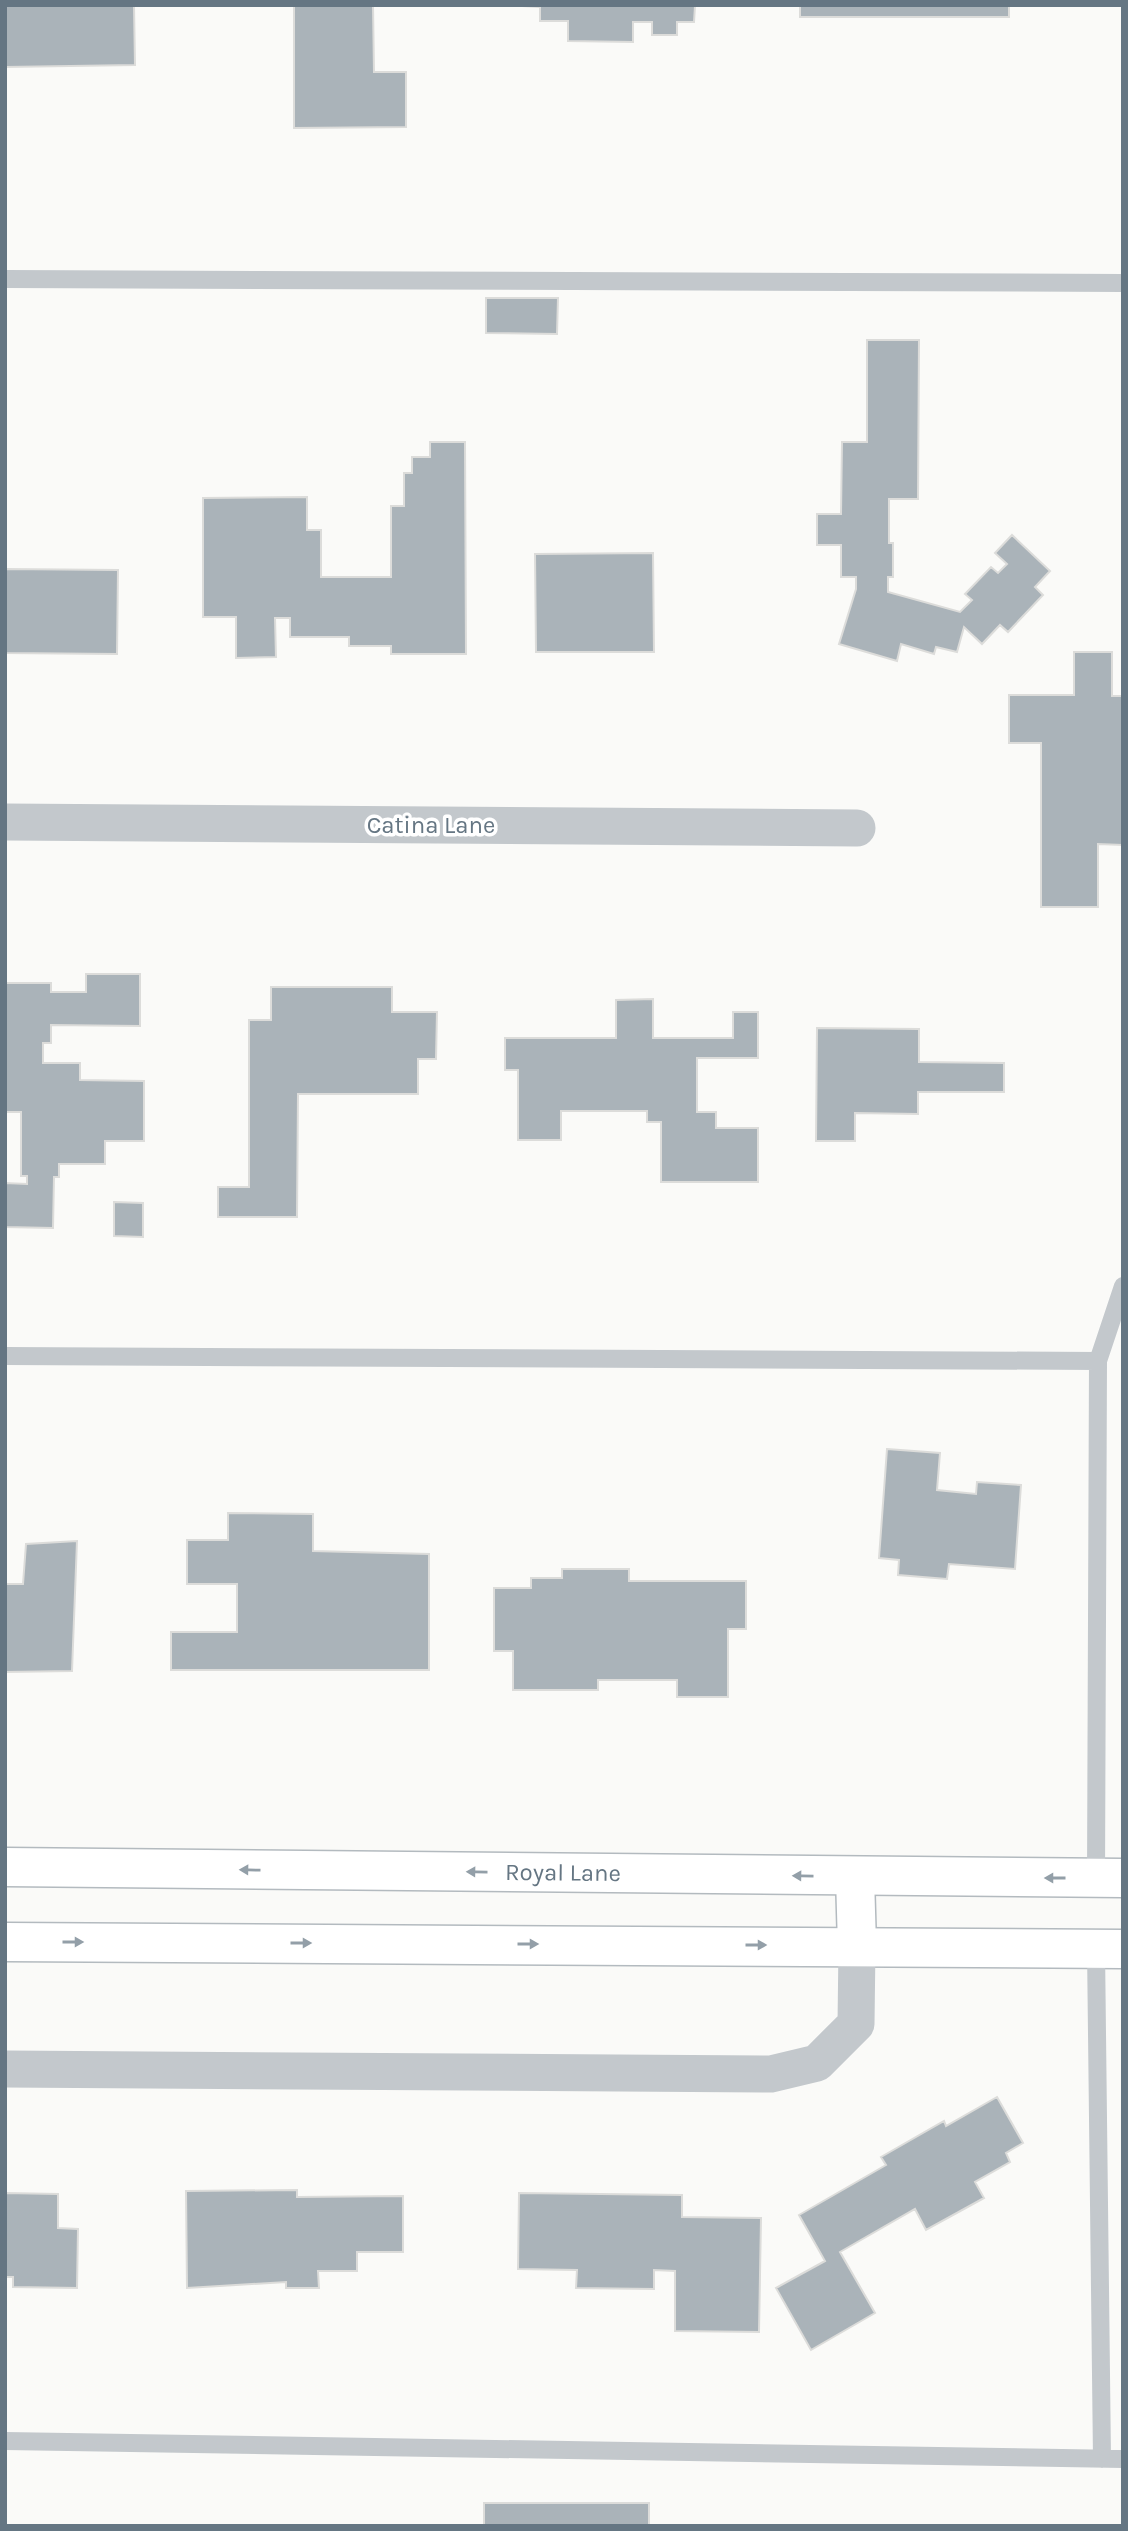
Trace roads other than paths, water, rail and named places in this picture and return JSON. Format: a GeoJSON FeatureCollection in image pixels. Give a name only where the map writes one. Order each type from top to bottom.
{"type":"FeatureCollection","features":[{"type":"Feature","properties":{"kind":"main road","name":"Royal Lane"},"geometry":{"type":"LineString","coordinates":[[5,1867],[1109,1878]]}},
{"type":"Feature","properties":{"kind":"main road"},"geometry":{"type":"LineString","coordinates":[[855,1877],[857,1946]]}},
{"type":"Feature","properties":{"kind":"main road"},"geometry":{"type":"LineString","coordinates":[[5,1942],[1109,1948]]}},
{"type":"Feature","properties":{"kind":"street","name":"Catina Lane"},"geometry":{"type":"LineString","coordinates":[[5,822],[857,828]]}},
{"type":"Feature","properties":{"kind":"street"},"geometry":{"type":"LineString","coordinates":[[5,2069],[771,2074],[817,2063],[856,2024],[857,1946]]}},
{"type":"Feature","properties":{"kind":"lane"},"geometry":{"type":"LineString","coordinates":[[5,279],[1123,283]]}},
{"type":"Feature","properties":{"kind":"lane"},"geometry":{"type":"LineString","coordinates":[[1109,1878],[1098,1361],[1123,1286]]}},
{"type":"Feature","properties":{"kind":"lane"},"geometry":{"type":"LineString","coordinates":[[5,1356],[1098,1361]]}},
{"type":"Feature","properties":{"kind":"lane"},"geometry":{"type":"LineString","coordinates":[[1102,2459],[1109,1948]]}},
{"type":"Feature","properties":{"kind":"lane"},"geometry":{"type":"LineString","coordinates":[[5,2441],[1123,2459]]}}]}
